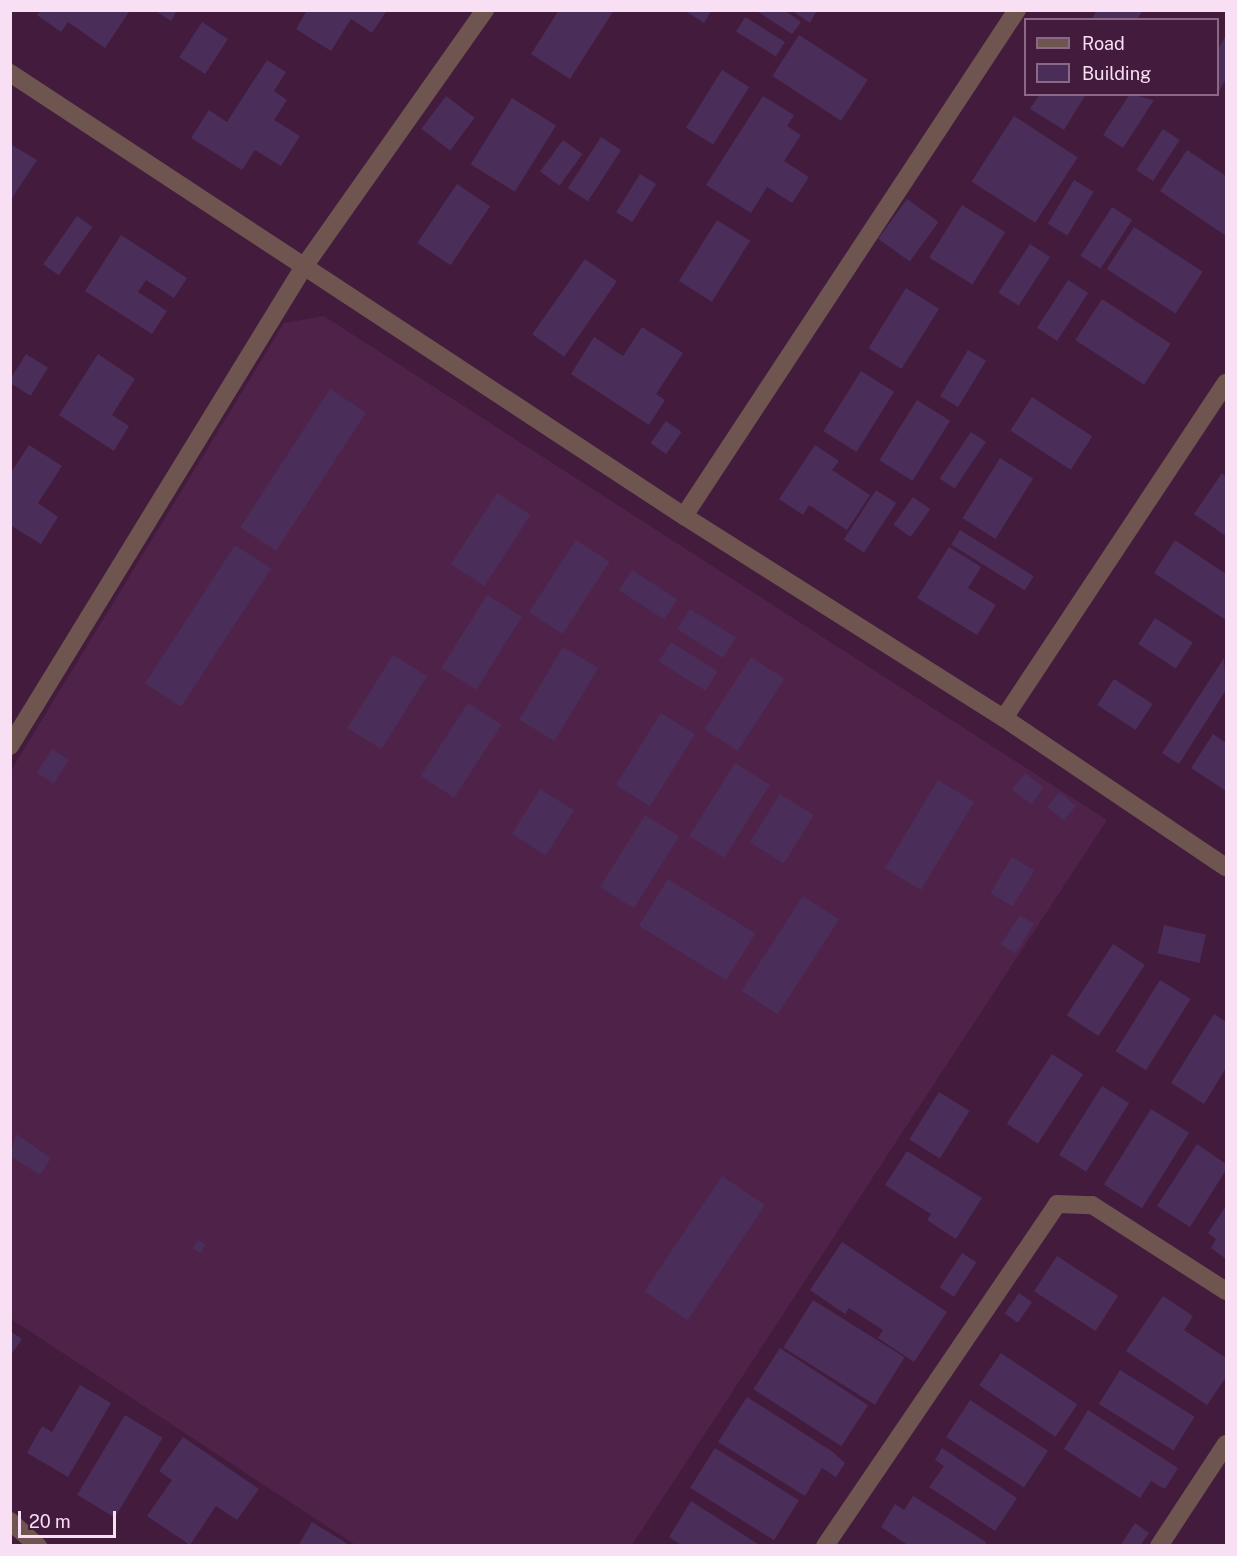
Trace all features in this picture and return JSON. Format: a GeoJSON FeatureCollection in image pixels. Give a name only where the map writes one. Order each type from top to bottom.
{"type":"FeatureCollection","features":[{"type":"Feature","properties":{"kind":"street"},"geometry":{"type":"LineString","coordinates":[[10,746],[303,268],[485,10]]}},
{"type":"Feature","properties":{"kind":"street"},"geometry":{"type":"LineString","coordinates":[[684,516],[1017,10]]}},
{"type":"Feature","properties":{"kind":"street"},"geometry":{"type":"LineString","coordinates":[[10,73],[303,268],[684,516],[1004,718],[1227,867]]}},
{"type":"Feature","properties":{"kind":"street"},"geometry":{"type":"LineString","coordinates":[[1004,718],[1227,382]]}},
{"type":"Feature","properties":{"kind":"street"},"geometry":{"type":"LineString","coordinates":[[825,1545],[1057,1204],[1092,1204],[1227,1291]]}},
{"type":"Feature","properties":{"kind":"street"},"geometry":{"type":"LineString","coordinates":[[1159,1545],[1227,1444]]}},
{"type":"Feature","properties":{"kind":"street"},"geometry":{"type":"LineString","coordinates":[[10,1521],[38,1545]]}},
{"type":"Feature","properties":{"kind":"shaded area"},"geometry":{"type":"Polygon","coordinates":[[[324,316],[1107,820],[632,1545],[357,1546],[11,1319],[10,772],[284,323],[324,316]]]}},
{"type":"Feature","properties":{"kind":"building"},"geometry":{"type":"Polygon","coordinates":[[[41,10],[126,10],[129,12],[105,48],[68,22],[61,32],[37,15],[41,10]]]}},
{"type":"Feature","properties":{"kind":"building"},"geometry":{"type":"Polygon","coordinates":[[[154,10],[177,10],[171,21],[154,10]]]}},
{"type":"Feature","properties":{"kind":"building"},"geometry":{"type":"Polygon","coordinates":[[[307,10],[387,10],[372,33],[351,19],[331,51],[296,29],[307,10]]]}},
{"type":"Feature","properties":{"kind":"building"},"geometry":{"type":"Polygon","coordinates":[[[559,10],[614,10],[570,79],[531,54],[559,10]]]}},
{"type":"Feature","properties":{"kind":"building"},"geometry":{"type":"Polygon","coordinates":[[[684,10],[712,10],[704,23],[684,10]]]}},
{"type":"Feature","properties":{"kind":"building"},"geometry":{"type":"Polygon","coordinates":[[[755,10],[784,10],[801,22],[792,34],[755,10]]]}},
{"type":"Feature","properties":{"kind":"building"},"geometry":{"type":"Polygon","coordinates":[[[791,10],[814,10],[816,12],[810,23],[791,10]]]}},
{"type":"Feature","properties":{"kind":"building"},"geometry":{"type":"Polygon","coordinates":[[[1097,10],[1143,10],[1138,18],[1092,18],[1097,10]]]}},
{"type":"Feature","properties":{"kind":"building"},"geometry":{"type":"Polygon","coordinates":[[[745,17],[785,42],[776,56],[736,31],[745,17]]]}},
{"type":"Feature","properties":{"kind":"building"},"geometry":{"type":"Polygon","coordinates":[[[202,22],[228,39],[205,74],[179,57],[202,22]]]}},
{"type":"Feature","properties":{"kind":"building"},"geometry":{"type":"Polygon","coordinates":[[[799,35],[868,80],[841,121],[772,76],[799,35]]]}},
{"type":"Feature","properties":{"kind":"building"},"geometry":{"type":"Polygon","coordinates":[[[1225,37],[1226,79],[1219,91],[1219,47],[1225,37]]]}},
{"type":"Feature","properties":{"kind":"building"},"geometry":{"type":"Polygon","coordinates":[[[267,60],[286,72],[274,91],[287,100],[274,120],[300,136],[281,166],[255,150],[242,170],[191,138],[209,110],[227,122],[267,60]]]}},
{"type":"Feature","properties":{"kind":"building"},"geometry":{"type":"Polygon","coordinates":[[[722,70],[749,87],[713,145],[686,128],[722,70]]]}},
{"type":"Feature","properties":{"kind":"building"},"geometry":{"type":"Polygon","coordinates":[[[446,96],[475,118],[450,150],[421,129],[446,96]]]}},
{"type":"Feature","properties":{"kind":"building"},"geometry":{"type":"Polygon","coordinates":[[[763,96],[794,115],[787,126],[801,135],[784,161],[809,177],[792,203],[767,187],[751,213],[706,185],[763,96]]]}},
{"type":"Feature","properties":{"kind":"building"},"geometry":{"type":"Polygon","coordinates":[[[1039,96],[1085,96],[1064,130],[1030,109],[1039,96]]]}},
{"type":"Feature","properties":{"kind":"building"},"geometry":{"type":"Polygon","coordinates":[[[1129,96],[1154,100],[1123,148],[1103,135],[1129,96]]]}},
{"type":"Feature","properties":{"kind":"building"},"geometry":{"type":"Polygon","coordinates":[[[512,98],[556,126],[515,192],[471,164],[512,98]]]}},
{"type":"Feature","properties":{"kind":"building"},"geometry":{"type":"Polygon","coordinates":[[[1014,116],[1078,157],[1035,223],[972,181],[1014,116]]]}},
{"type":"Feature","properties":{"kind":"building"},"geometry":{"type":"Polygon","coordinates":[[[1163,129],[1180,140],[1153,181],[1136,170],[1163,129]]]}},
{"type":"Feature","properties":{"kind":"building"},"geometry":{"type":"Polygon","coordinates":[[[601,137],[621,150],[588,201],[568,188],[601,137]]]}},
{"type":"Feature","properties":{"kind":"building"},"geometry":{"type":"Polygon","coordinates":[[[563,140],[582,154],[559,186],[540,172],[563,140]]]}},
{"type":"Feature","properties":{"kind":"building"},"geometry":{"type":"Polygon","coordinates":[[[10,144],[37,160],[10,201],[10,144]]]}},
{"type":"Feature","properties":{"kind":"building"},"geometry":{"type":"Polygon","coordinates":[[[1187,150],[1226,176],[1226,236],[1160,191],[1187,150]]]}},
{"type":"Feature","properties":{"kind":"building"},"geometry":{"type":"Polygon","coordinates":[[[640,174],[656,184],[632,222],[616,212],[640,174]]]}},
{"type":"Feature","properties":{"kind":"building"},"geometry":{"type":"Polygon","coordinates":[[[1074,180],[1094,192],[1067,236],[1048,224],[1074,180]]]}},
{"type":"Feature","properties":{"kind":"building"},"geometry":{"type":"Polygon","coordinates":[[[457,184],[490,206],[450,265],[417,243],[457,184]]]}},
{"type":"Feature","properties":{"kind":"building"},"geometry":{"type":"Polygon","coordinates":[[[907,199],[939,222],[910,262],[878,239],[907,199]]]}},
{"type":"Feature","properties":{"kind":"building"},"geometry":{"type":"Polygon","coordinates":[[[962,205],[1005,232],[972,285],[929,258],[962,205]]]}},
{"type":"Feature","properties":{"kind":"building"},"geometry":{"type":"Polygon","coordinates":[[[1112,207],[1132,220],[1101,269],[1080,256],[1112,207]]]}},
{"type":"Feature","properties":{"kind":"building"},"geometry":{"type":"Polygon","coordinates":[[[77,216],[93,227],[59,275],[43,264],[77,216]]]}},
{"type":"Feature","properties":{"kind":"building"},"geometry":{"type":"Polygon","coordinates":[[[717,220],[750,241],[712,302],[679,281],[717,220]]]}},
{"type":"Feature","properties":{"kind":"building"},"geometry":{"type":"Polygon","coordinates":[[[1134,227],[1203,272],[1176,314],[1107,269],[1134,227]]]}},
{"type":"Feature","properties":{"kind":"building"},"geometry":{"type":"Polygon","coordinates":[[[121,235],[187,278],[174,298],[146,280],[138,292],[167,311],[152,334],[85,291],[121,235]]]}},
{"type":"Feature","properties":{"kind":"building"},"geometry":{"type":"Polygon","coordinates":[[[1030,244],[1050,257],[1019,306],[998,293],[1030,244]]]}},
{"type":"Feature","properties":{"kind":"building"},"geometry":{"type":"Polygon","coordinates":[[[585,259],[617,281],[564,357],[532,334],[585,259]]]}},
{"type":"Feature","properties":{"kind":"building"},"geometry":{"type":"Polygon","coordinates":[[[1068,280],[1088,293],[1057,341],[1037,328],[1068,280]]]}},
{"type":"Feature","properties":{"kind":"building"},"geometry":{"type":"Polygon","coordinates":[[[906,288],[939,309],[901,369],[868,348],[906,288]]]}},
{"type":"Feature","properties":{"kind":"building"},"geometry":{"type":"Polygon","coordinates":[[[1102,299],[1171,344],[1144,385],[1075,340],[1102,299]]]}},
{"type":"Feature","properties":{"kind":"building"},"geometry":{"type":"Polygon","coordinates":[[[642,327],[683,353],[656,394],[665,400],[649,425],[571,374],[594,337],[623,356],[642,327]]]}},
{"type":"Feature","properties":{"kind":"building"},"geometry":{"type":"Polygon","coordinates":[[[968,350],[986,361],[958,407],[940,396],[968,350]]]}},
{"type":"Feature","properties":{"kind":"building"},"geometry":{"type":"Polygon","coordinates":[[[26,354],[48,368],[31,396],[10,383],[26,354]]]}},
{"type":"Feature","properties":{"kind":"building"},"geometry":{"type":"Polygon","coordinates":[[[98,354],[135,379],[112,415],[129,426],[114,451],[59,415],[98,354]]]}},
{"type":"Feature","properties":{"kind":"building"},"geometry":{"type":"Polygon","coordinates":[[[861,371],[894,392],[856,452],[823,431],[861,371]]]}},
{"type":"Feature","properties":{"kind":"building"},"geometry":{"type":"Polygon","coordinates":[[[330,389],[366,412],[276,551],[240,527],[330,389]]]}},
{"type":"Feature","properties":{"kind":"building"},"geometry":{"type":"Polygon","coordinates":[[[1032,397],[1092,436],[1071,470],[1010,431],[1032,397]]]}},
{"type":"Feature","properties":{"kind":"building"},"geometry":{"type":"Polygon","coordinates":[[[917,400],[950,421],[912,481],[879,460],[917,400]]]}},
{"type":"Feature","properties":{"kind":"building"},"geometry":{"type":"Polygon","coordinates":[[[666,421],[682,432],[666,454],[651,443],[666,421]]]}},
{"type":"Feature","properties":{"kind":"building"},"geometry":{"type":"Polygon","coordinates":[[[971,432],[986,442],[955,488],[940,478],[971,432]]]}},
{"type":"Feature","properties":{"kind":"building"},"geometry":{"type":"Polygon","coordinates":[[[29,445],[62,466],[38,503],[58,517],[41,544],[10,525],[10,474],[29,445]]]}},
{"type":"Feature","properties":{"kind":"building"},"geometry":{"type":"Polygon","coordinates":[[[815,445],[839,461],[832,470],[870,495],[847,530],[809,505],[803,515],[779,499],[815,445]]]}},
{"type":"Feature","properties":{"kind":"building"},"geometry":{"type":"Polygon","coordinates":[[[1000,458],[1033,479],[995,539],[962,518],[1000,458]]]}},
{"type":"Feature","properties":{"kind":"building"},"geometry":{"type":"Polygon","coordinates":[[[1222,473],[1226,477],[1226,536],[1194,514],[1222,473]]]}},
{"type":"Feature","properties":{"kind":"building"},"geometry":{"type":"Polygon","coordinates":[[[876,490],[896,503],[864,553],[844,539],[876,490]]]}},
{"type":"Feature","properties":{"kind":"building"},"geometry":{"type":"Polygon","coordinates":[[[497,493],[531,515],[484,586],[451,564],[497,493]]]}},
{"type":"Feature","properties":{"kind":"building"},"geometry":{"type":"Polygon","coordinates":[[[913,497],[930,509],[911,537],[893,525],[913,497]]]}},
{"type":"Feature","properties":{"kind":"building"},"geometry":{"type":"Polygon","coordinates":[[[960,530],[1034,576],[1025,591],[951,544],[960,530]]]}},
{"type":"Feature","properties":{"kind":"building"},"geometry":{"type":"Polygon","coordinates":[[[576,540],[610,562],[563,634],[529,612],[576,540]]]}},
{"type":"Feature","properties":{"kind":"building"},"geometry":{"type":"Polygon","coordinates":[[[1175,540],[1226,574],[1226,620],[1154,573],[1175,540]]]}},
{"type":"Feature","properties":{"kind":"building"},"geometry":{"type":"Polygon","coordinates":[[[235,545],[271,568],[181,707],[145,683],[235,545]]]}},
{"type":"Feature","properties":{"kind":"building"},"geometry":{"type":"Polygon","coordinates":[[[949,547],[981,567],[968,588],[996,605],[977,635],[917,598],[949,547]]]}},
{"type":"Feature","properties":{"kind":"building"},"geometry":{"type":"Polygon","coordinates":[[[632,570],[677,599],[664,620],[619,590],[632,570]]]}},
{"type":"Feature","properties":{"kind":"building"},"geometry":{"type":"Polygon","coordinates":[[[487,595],[522,617],[476,690],[441,668],[487,595]]]}},
{"type":"Feature","properties":{"kind":"building"},"geometry":{"type":"Polygon","coordinates":[[[690,609],[736,638],[723,658],[677,629],[690,609]]]}},
{"type":"Feature","properties":{"kind":"building"},"geometry":{"type":"Polygon","coordinates":[[[1155,618],[1193,643],[1176,669],[1138,644],[1155,618]]]}},
{"type":"Feature","properties":{"kind":"building"},"geometry":{"type":"Polygon","coordinates":[[[671,642],[718,671],[705,691],[659,662],[671,642]]]}},
{"type":"Feature","properties":{"kind":"building"},"geometry":{"type":"Polygon","coordinates":[[[563,647],[598,668],[554,741],[519,720],[563,647]]]}},
{"type":"Feature","properties":{"kind":"building"},"geometry":{"type":"Polygon","coordinates":[[[393,655],[427,676],[381,749],[347,728],[393,655]]]}},
{"type":"Feature","properties":{"kind":"building"},"geometry":{"type":"Polygon","coordinates":[[[751,657],[785,679],[738,751],[704,729],[751,657]]]}},
{"type":"Feature","properties":{"kind":"building"},"geometry":{"type":"Polygon","coordinates":[[[1224,658],[1226,690],[1179,764],[1162,753],[1224,658]]]}},
{"type":"Feature","properties":{"kind":"building"},"geometry":{"type":"Polygon","coordinates":[[[1114,679],[1153,704],[1136,730],[1097,705],[1114,679]]]}},
{"type":"Feature","properties":{"kind":"building"},"geometry":{"type":"Polygon","coordinates":[[[468,703],[502,725],[454,798],[421,776],[468,703]]]}},
{"type":"Feature","properties":{"kind":"building"},"geometry":{"type":"Polygon","coordinates":[[[661,713],[695,734],[650,806],[616,785],[661,713]]]}},
{"type":"Feature","properties":{"kind":"building"},"geometry":{"type":"Polygon","coordinates":[[[1213,734],[1226,743],[1226,791],[1191,768],[1213,734]]]}},
{"type":"Feature","properties":{"kind":"building"},"geometry":{"type":"Polygon","coordinates":[[[52,749],[69,760],[54,783],[37,772],[52,749]]]}},
{"type":"Feature","properties":{"kind":"building"},"geometry":{"type":"Polygon","coordinates":[[[735,763],[770,785],[724,858],[689,836],[735,763]]]}},
{"type":"Feature","properties":{"kind":"building"},"geometry":{"type":"Polygon","coordinates":[[[1025,773],[1044,788],[1031,804],[1012,790],[1025,773]]]}},
{"type":"Feature","properties":{"kind":"building"},"geometry":{"type":"Polygon","coordinates":[[[938,780],[974,802],[921,890],[885,868],[938,780]]]}},
{"type":"Feature","properties":{"kind":"building"},"geometry":{"type":"Polygon","coordinates":[[[540,789],[574,810],[546,855],[512,834],[540,789]]]}},
{"type":"Feature","properties":{"kind":"building"},"geometry":{"type":"Polygon","coordinates":[[[1059,792],[1076,806],[1064,821],[1047,807],[1059,792]]]}},
{"type":"Feature","properties":{"kind":"building"},"geometry":{"type":"Polygon","coordinates":[[[780,794],[814,815],[784,864],[750,842],[780,794]]]}},
{"type":"Feature","properties":{"kind":"building"},"geometry":{"type":"Polygon","coordinates":[[[645,815],[679,836],[634,908],[600,887],[645,815]]]}},
{"type":"Feature","properties":{"kind":"building"},"geometry":{"type":"Polygon","coordinates":[[[1012,857],[1034,870],[1013,906],[990,893],[1012,857]]]}},
{"type":"Feature","properties":{"kind":"building"},"geometry":{"type":"Polygon","coordinates":[[[668,879],[755,934],[726,980],[639,926],[668,879]]]}},
{"type":"Feature","properties":{"kind":"building"},"geometry":{"type":"Polygon","coordinates":[[[803,896],[839,919],[778,1014],[741,991],[803,896]]]}},
{"type":"Feature","properties":{"kind":"building"},"geometry":{"type":"Polygon","coordinates":[[[1020,915],[1034,924],[1015,954],[1001,944],[1020,915]]]}},
{"type":"Feature","properties":{"kind":"building"},"geometry":{"type":"Polygon","coordinates":[[[1164,925],[1206,935],[1199,963],[1157,953],[1164,925]]]}},
{"type":"Feature","properties":{"kind":"building"},"geometry":{"type":"Polygon","coordinates":[[[1113,944],[1145,965],[1099,1036],[1067,1015],[1113,944]]]}},
{"type":"Feature","properties":{"kind":"building"},"geometry":{"type":"Polygon","coordinates":[[[1160,980],[1191,999],[1146,1070],[1115,1051],[1160,980]]]}},
{"type":"Feature","properties":{"kind":"building"},"geometry":{"type":"Polygon","coordinates":[[[1214,1014],[1226,1022],[1226,1068],[1204,1104],[1171,1083],[1214,1014]]]}},
{"type":"Feature","properties":{"kind":"building"},"geometry":{"type":"Polygon","coordinates":[[[1052,1054],[1083,1074],[1038,1144],[1007,1124],[1052,1054]]]}},
{"type":"Feature","properties":{"kind":"building"},"geometry":{"type":"Polygon","coordinates":[[[1102,1086],[1129,1103],[1086,1172],[1059,1155],[1102,1086]]]}},
{"type":"Feature","properties":{"kind":"building"},"geometry":{"type":"Polygon","coordinates":[[[939,1092],[970,1111],[940,1159],[909,1139],[939,1092]]]}},
{"type":"Feature","properties":{"kind":"building"},"geometry":{"type":"Polygon","coordinates":[[[1151,1109],[1189,1133],[1142,1208],[1104,1184],[1151,1109]]]}},
{"type":"Feature","properties":{"kind":"building"},"geometry":{"type":"Polygon","coordinates":[[[16,1134],[51,1158],[40,1175],[10,1156],[16,1134]]]}},
{"type":"Feature","properties":{"kind":"building"},"geometry":{"type":"Polygon","coordinates":[[[1197,1144],[1226,1164],[1226,1170],[1190,1227],[1157,1206],[1197,1144]]]}},
{"type":"Feature","properties":{"kind":"building"},"geometry":{"type":"Polygon","coordinates":[[[907,1151],[982,1198],[956,1239],[927,1220],[931,1214],[885,1185],[907,1151]]]}},
{"type":"Feature","properties":{"kind":"building"},"geometry":{"type":"Polygon","coordinates":[[[722,1176],[765,1205],[687,1320],[644,1291],[722,1176]]]}},
{"type":"Feature","properties":{"kind":"building"},"geometry":{"type":"Polygon","coordinates":[[[1226,1206],[1226,1259],[1211,1248],[1216,1239],[1208,1233],[1226,1206]]]}},
{"type":"Feature","properties":{"kind":"building"},"geometry":{"type":"Polygon","coordinates":[[[198,1240],[206,1245],[200,1253],[193,1248],[198,1240]]]}},
{"type":"Feature","properties":{"kind":"building"},"geometry":{"type":"Polygon","coordinates":[[[842,1242],[947,1312],[914,1362],[878,1338],[883,1330],[849,1308],[845,1314],[810,1290],[842,1242]]]}},
{"type":"Feature","properties":{"kind":"building"},"geometry":{"type":"Polygon","coordinates":[[[962,1253],[976,1262],[954,1297],[940,1287],[962,1253]]]}},
{"type":"Feature","properties":{"kind":"building"},"geometry":{"type":"Polygon","coordinates":[[[1057,1256],[1118,1296],[1095,1331],[1034,1291],[1057,1256]]]}},
{"type":"Feature","properties":{"kind":"building"},"geometry":{"type":"Polygon","coordinates":[[[1019,1293],[1032,1302],[1018,1323],[1005,1313],[1019,1293]]]}},
{"type":"Feature","properties":{"kind":"building"},"geometry":{"type":"Polygon","coordinates":[[[1163,1296],[1193,1316],[1184,1330],[1226,1358],[1226,1377],[1207,1405],[1126,1351],[1163,1296]]]}},
{"type":"Feature","properties":{"kind":"building"},"geometry":{"type":"Polygon","coordinates":[[[813,1300],[905,1357],[875,1405],[783,1347],[813,1300]]]}},
{"type":"Feature","properties":{"kind":"building"},"geometry":{"type":"Polygon","coordinates":[[[10,1331],[22,1339],[10,1356],[10,1331]]]}},
{"type":"Feature","properties":{"kind":"building"},"geometry":{"type":"Polygon","coordinates":[[[780,1348],[868,1405],[841,1446],[753,1389],[780,1348]]]}},
{"type":"Feature","properties":{"kind":"building"},"geometry":{"type":"Polygon","coordinates":[[[1001,1353],[1077,1404],[1055,1437],[979,1385],[1001,1353]]]}},
{"type":"Feature","properties":{"kind":"building"},"geometry":{"type":"Polygon","coordinates":[[[1120,1370],[1195,1417],[1173,1451],[1099,1404],[1120,1370]]]}},
{"type":"Feature","properties":{"kind":"building"},"geometry":{"type":"Polygon","coordinates":[[[80,1385],[111,1403],[68,1477],[27,1453],[42,1426],[52,1432],[80,1385]]]}},
{"type":"Feature","properties":{"kind":"building"},"geometry":{"type":"Polygon","coordinates":[[[747,1397],[833,1452],[845,1463],[836,1477],[822,1468],[805,1496],[718,1442],[747,1397]]]}},
{"type":"Feature","properties":{"kind":"building"},"geometry":{"type":"Polygon","coordinates":[[[970,1400],[1048,1451],[1024,1488],[946,1437],[970,1400]]]}},
{"type":"Feature","properties":{"kind":"building"},"geometry":{"type":"Polygon","coordinates":[[[1088,1410],[1178,1468],[1165,1489],[1151,1481],[1140,1498],[1064,1449],[1088,1410]]]}},
{"type":"Feature","properties":{"kind":"building"},"geometry":{"type":"Polygon","coordinates":[[[125,1415],[163,1438],[115,1517],[77,1495],[125,1415]]]}},
{"type":"Feature","properties":{"kind":"building"},"geometry":{"type":"Polygon","coordinates":[[[183,1437],[259,1489],[237,1520],[216,1506],[190,1545],[147,1516],[172,1480],[159,1471],[183,1437]]]}},
{"type":"Feature","properties":{"kind":"building"},"geometry":{"type":"Polygon","coordinates":[[[715,1448],[799,1500],[774,1540],[690,1488],[715,1448]]]}},
{"type":"Feature","properties":{"kind":"building"},"geometry":{"type":"Polygon","coordinates":[[[942,1448],[1017,1498],[995,1531],[929,1487],[944,1466],[935,1460],[942,1448]]]}},
{"type":"Feature","properties":{"kind":"building"},"geometry":{"type":"Polygon","coordinates":[[[913,1496],[986,1542],[984,1546],[909,1546],[881,1527],[895,1504],[904,1510],[913,1496]]]}},
{"type":"Feature","properties":{"kind":"building"},"geometry":{"type":"Polygon","coordinates":[[[691,1501],[761,1546],[683,1546],[669,1537],[691,1501]]]}},
{"type":"Feature","properties":{"kind":"building"},"geometry":{"type":"Polygon","coordinates":[[[312,1522],[351,1546],[298,1546],[312,1522]]]}},
{"type":"Feature","properties":{"kind":"building"},"geometry":{"type":"Polygon","coordinates":[[[1135,1523],[1149,1533],[1140,1546],[1120,1546],[1135,1523]]]}}]}
